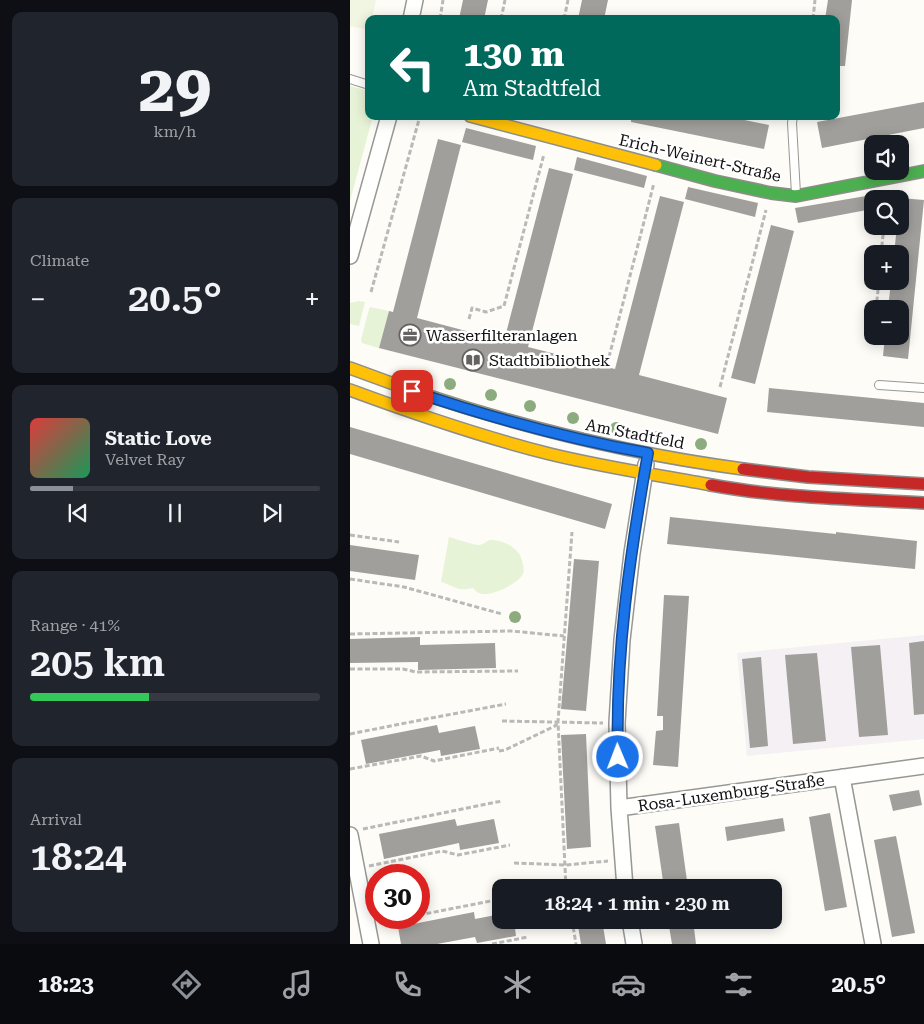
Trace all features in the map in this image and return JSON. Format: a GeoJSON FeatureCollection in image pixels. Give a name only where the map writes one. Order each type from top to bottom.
{"type":"FeatureCollection","features":[{"type":"Feature","properties":{"kind":"street"},"geometry":{"type":"LineString","coordinates":[[412,15],[415,0]]}},
{"type":"Feature","properties":{"kind":"street"},"geometry":{"type":"LineString","coordinates":[[350,256],[388,120]]}},
{"type":"Feature","properties":{"kind":"street","name":"Erich-Weinert-Straße"},"geometry":{"type":"LineString","coordinates":[[485,120],[715,181],[771,193],[796,196],[924,171]]}},
{"type":"Feature","properties":{"kind":"street","name":"Am Stadtfeld"},"geometry":{"type":"LineString","coordinates":[[350,368],[428,396],[503,419],[610,447],[779,474],[858,481],[924,484]]}},
{"type":"Feature","properties":{"kind":"street"},"geometry":{"type":"LineString","coordinates":[[350,390],[415,413],[550,454],[644,473],[747,491],[795,496],[924,503]]}},
{"type":"Feature","properties":{"kind":"street"},"geometry":{"type":"LineString","coordinates":[[624,879],[619,808],[617,723],[622,640],[632,553],[648,453]]}},
{"type":"Feature","properties":{"kind":"street","name":"Rosa-Luxemburg-Straße"},"geometry":{"type":"LineString","coordinates":[[619,808],[924,766]]}},
{"type":"Feature","properties":{"kind":"street","name":"Rosa-Luxemburg-Straße"},"geometry":{"type":"LineString","coordinates":[[842,778],[873,944]]}},
{"type":"Feature","properties":{"kind":"street"},"geometry":{"type":"LineString","coordinates":[[353,839],[356,868],[365,915]]}},
{"type":"Feature","properties":{"kind":"street"},"geometry":{"type":"LineString","coordinates":[[368,929],[371,944]]}},
{"type":"Feature","properties":{"kind":"street"},"geometry":{"type":"LineString","coordinates":[[632,929],[634,944]]}},
{"type":"Feature","properties":{"kind":"lane"},"geometry":{"type":"LineString","coordinates":[[350,80],[365,84]]}},
{"type":"Feature","properties":{"kind":"lane"},"geometry":{"type":"LineString","coordinates":[[792,120],[796,196]]}},
{"type":"Feature","properties":{"kind":"lane"},"geometry":{"type":"LineString","coordinates":[[879,384],[924,388]]}},
{"type":"Feature","properties":{"kind":"path"},"geometry":{"type":"LineString","coordinates":[[441,15],[443,0]]}},
{"type":"Feature","properties":{"kind":"path"},"geometry":{"type":"LineString","coordinates":[[502,15],[505,0]]}},
{"type":"Feature","properties":{"kind":"path"},"geometry":{"type":"LineString","coordinates":[[565,15],[568,0]]}},
{"type":"Feature","properties":{"kind":"path"},"geometry":{"type":"LineString","coordinates":[[813,15],[815,0]]}},
{"type":"Feature","properties":{"kind":"path"},"geometry":{"type":"LineString","coordinates":[[371,292],[419,120]]}},
{"type":"Feature","properties":{"kind":"path"},"geometry":{"type":"LineString","coordinates":[[469,319],[472,308],[486,312],[504,306],[548,137]]}},
{"type":"Feature","properties":{"kind":"path"},"geometry":{"type":"LineString","coordinates":[[609,357],[658,166]]}},
{"type":"Feature","properties":{"kind":"path"},"geometry":{"type":"LineString","coordinates":[[720,387],[771,193]]}},
{"type":"Feature","properties":{"kind":"path"},"geometry":{"type":"LineString","coordinates":[[566,879],[558,722],[572,532]]}},
{"type":"Feature","properties":{"kind":"path"},"geometry":{"type":"LineString","coordinates":[[350,535],[399,542]]}},
{"type":"Feature","properties":{"kind":"path"},"geometry":{"type":"LineString","coordinates":[[350,579],[404,587],[502,614]]}},
{"type":"Feature","properties":{"kind":"path"},"geometry":{"type":"LineString","coordinates":[[350,634],[511,631],[564,636]]}},
{"type":"Feature","properties":{"kind":"path"},"geometry":{"type":"LineString","coordinates":[[350,669],[403,669],[416,672],[518,671]]}},
{"type":"Feature","properties":{"kind":"path"},"geometry":{"type":"LineString","coordinates":[[350,734],[506,704]]}},
{"type":"Feature","properties":{"kind":"path"},"geometry":{"type":"LineString","coordinates":[[502,721],[617,723]]}},
{"type":"Feature","properties":{"kind":"path"},"geometry":{"type":"LineString","coordinates":[[350,770],[421,756],[434,761],[499,749],[505,750],[555,726],[558,722]]}},
{"type":"Feature","properties":{"kind":"path"},"geometry":{"type":"LineString","coordinates":[[353,839],[502,801]]}},
{"type":"Feature","properties":{"kind":"path"},"geometry":{"type":"LineString","coordinates":[[356,868],[442,851],[458,855],[510,845]]}},
{"type":"Feature","properties":{"kind":"path"},"geometry":{"type":"LineString","coordinates":[[514,862],[566,865],[622,859]]}},
{"type":"Feature","properties":{"kind":"path"},"geometry":{"type":"LineString","coordinates":[[430,913],[492,901]]}},
{"type":"Feature","properties":{"kind":"path"},"geometry":{"type":"LineString","coordinates":[[574,929],[576,944]]}},
{"type":"Feature","properties":{"kind":"path"},"geometry":{"type":"LineString","coordinates":[[492,944],[528,937]]}},
{"type":"Feature","properties":{"kind":"shaded area"},"geometry":{"type":"Polygon","coordinates":[[[924,635],[924,739],[747,756],[737,653],[924,635]]]}},
{"type":"Feature","properties":{"kind":"green space"},"geometry":{"type":"Polygon","coordinates":[[[350,0],[376,0],[373,15],[365,15],[365,29],[350,26],[350,0]]]}},
{"type":"Feature","properties":{"kind":"green space"},"geometry":{"type":"Polygon","coordinates":[[[350,86],[365,90],[365,120],[372,120],[350,201],[350,86]]]}},
{"type":"Feature","properties":{"kind":"green space"},"geometry":{"type":"Polygon","coordinates":[[[365,302],[359,326],[350,324],[350,303],[365,302]]]}},
{"type":"Feature","properties":{"kind":"green space"},"geometry":{"type":"Polygon","coordinates":[[[370,307],[389,311],[379,348],[362,343],[361,340],[370,307]]]}},
{"type":"Feature","properties":{"kind":"green space"},"geometry":{"type":"Polygon","coordinates":[[[449,537],[477,545],[490,540],[507,544],[520,555],[524,572],[510,586],[489,594],[476,592],[473,588],[459,589],[441,582],[449,537]]]}},
{"type":"Feature","properties":{"kind":"building"},"geometry":{"type":"Polygon","coordinates":[[[463,0],[488,0],[485,15],[460,15],[463,0]]]}},
{"type":"Feature","properties":{"kind":"building"},"geometry":{"type":"Polygon","coordinates":[[[582,0],[608,0],[605,15],[579,15],[582,0]]]}},
{"type":"Feature","properties":{"kind":"building"},"geometry":{"type":"Polygon","coordinates":[[[828,0],[852,0],[845,66],[840,66],[840,15],[826,15],[828,0]]]}},
{"type":"Feature","properties":{"kind":"building"},"geometry":{"type":"Polygon","coordinates":[[[924,102],[924,128],[888,135],[864,135],[864,140],[822,148],[817,122],[840,120],[840,118],[924,102]]]}},
{"type":"Feature","properties":{"kind":"building"},"geometry":{"type":"Polygon","coordinates":[[[631,120],[745,120],[769,125],[764,149],[631,122],[631,120]]]}},
{"type":"Feature","properties":{"kind":"building"},"geometry":{"type":"Polygon","coordinates":[[[466,128],[536,146],[533,160],[462,142],[466,128]]]}},
{"type":"Feature","properties":{"kind":"building"},"geometry":{"type":"Polygon","coordinates":[[[438,139],[461,145],[417,318],[504,341],[549,168],[573,174],[528,347],[615,369],[660,196],[684,202],[639,375],[727,398],[718,434],[379,348],[389,311],[393,312],[438,139]]]}},
{"type":"Feature","properties":{"kind":"building"},"geometry":{"type":"Polygon","coordinates":[[[577,157],[647,176],[644,188],[574,170],[577,157]]]}},
{"type":"Feature","properties":{"kind":"building"},"geometry":{"type":"Polygon","coordinates":[[[688,187],[758,203],[755,217],[685,199],[688,187]]]}},
{"type":"Feature","properties":{"kind":"building"},"geometry":{"type":"Polygon","coordinates":[[[864,196],[864,211],[798,223],[795,208],[864,196]]]}},
{"type":"Feature","properties":{"kind":"building"},"geometry":{"type":"Polygon","coordinates":[[[909,199],[924,200],[908,359],[883,356],[884,345],[909,345],[909,300],[889,300],[890,290],[909,290],[909,245],[895,245],[896,235],[909,235],[909,199]]]}},
{"type":"Feature","properties":{"kind":"building"},"geometry":{"type":"Polygon","coordinates":[[[771,225],[794,231],[755,384],[731,378],[771,225]]]}},
{"type":"Feature","properties":{"kind":"building"},"geometry":{"type":"Polygon","coordinates":[[[769,388],[924,403],[924,427],[767,412],[769,388]]]}},
{"type":"Feature","properties":{"kind":"building"},"geometry":{"type":"Polygon","coordinates":[[[350,427],[612,504],[605,529],[350,454],[350,427]]]}},
{"type":"Feature","properties":{"kind":"building"},"geometry":{"type":"Polygon","coordinates":[[[670,517],[917,541],[915,569],[667,544],[670,517]]]}},
{"type":"Feature","properties":{"kind":"building"},"geometry":{"type":"Polygon","coordinates":[[[350,545],[419,555],[415,580],[350,571],[350,545]]]}},
{"type":"Feature","properties":{"kind":"building"},"geometry":{"type":"Polygon","coordinates":[[[574,559],[599,561],[586,711],[561,709],[574,559]]]}},
{"type":"Feature","properties":{"kind":"building"},"geometry":{"type":"Polygon","coordinates":[[[664,595],[689,596],[678,767],[653,765],[656,731],[663,730],[663,716],[657,716],[664,595]]]}},
{"type":"Feature","properties":{"kind":"building"},"geometry":{"type":"Polygon","coordinates":[[[420,637],[420,645],[495,643],[496,668],[418,670],[418,662],[350,663],[350,639],[420,637]]]}},
{"type":"Feature","properties":{"kind":"building"},"geometry":{"type":"Polygon","coordinates":[[[924,641],[924,714],[914,715],[909,643],[924,641]]]}},
{"type":"Feature","properties":{"kind":"building"},"geometry":{"type":"Polygon","coordinates":[[[880,645],[888,735],[859,737],[851,647],[880,645]]]}},
{"type":"Feature","properties":{"kind":"building"},"geometry":{"type":"Polygon","coordinates":[[[817,653],[826,741],[793,744],[785,655],[817,653]]]}},
{"type":"Feature","properties":{"kind":"building"},"geometry":{"type":"Polygon","coordinates":[[[761,657],[768,746],[750,748],[742,659],[761,657]]]}},
{"type":"Feature","properties":{"kind":"building"},"geometry":{"type":"Polygon","coordinates":[[[437,725],[439,733],[475,726],[480,749],[441,756],[440,750],[366,764],[361,740],[437,725]]]}},
{"type":"Feature","properties":{"kind":"building"},"geometry":{"type":"Polygon","coordinates":[[[586,734],[591,847],[567,849],[561,735],[586,734]]]}},
{"type":"Feature","properties":{"kind":"building"},"geometry":{"type":"Polygon","coordinates":[[[919,790],[922,805],[893,811],[889,795],[919,790]]]}},
{"type":"Feature","properties":{"kind":"building"},"geometry":{"type":"Polygon","coordinates":[[[830,813],[847,907],[825,911],[809,817],[830,813]]]}},
{"type":"Feature","properties":{"kind":"building"},"geometry":{"type":"Polygon","coordinates":[[[783,818],[785,831],[727,841],[725,827],[783,818]]]}},
{"type":"Feature","properties":{"kind":"building"},"geometry":{"type":"Polygon","coordinates":[[[455,819],[457,826],[494,819],[499,843],[460,850],[459,843],[384,859],[379,834],[455,819]]]}},
{"type":"Feature","properties":{"kind":"building"},"geometry":{"type":"Polygon","coordinates":[[[679,823],[687,879],[663,879],[655,826],[679,823]]]}},
{"type":"Feature","properties":{"kind":"building"},"geometry":{"type":"Polygon","coordinates":[[[896,836],[915,933],[892,937],[874,840],[896,836]]]}},
{"type":"Feature","properties":{"kind":"building"},"geometry":{"type":"Polygon","coordinates":[[[474,912],[475,919],[492,916],[492,929],[515,929],[516,936],[477,943],[475,937],[437,944],[401,944],[398,929],[430,929],[430,921],[474,912]]]}},
{"type":"Feature","properties":{"kind":"building"},"geometry":{"type":"Polygon","coordinates":[[[578,929],[604,929],[606,944],[581,944],[578,929]]]}},
{"type":"Feature","properties":{"kind":"building"},"geometry":{"type":"Polygon","coordinates":[[[670,929],[694,929],[696,944],[672,944],[670,929]]]}},
{"type":"Feature","properties":{"kind":"traffic: fast"},"geometry":{"type":"LineString","coordinates":[[656,165],[715,181],[771,193],[796,196],[924,171]]}},
{"type":"Feature","properties":{"kind":"traffic: slow"},"geometry":{"type":"LineString","coordinates":[[485,120],[656,165]]}},
{"type":"Feature","properties":{"kind":"traffic: slow"},"geometry":{"type":"LineString","coordinates":[[350,368],[446,402],[544,430],[642,452],[743,469]]}},
{"type":"Feature","properties":{"kind":"traffic: slow"},"geometry":{"type":"LineString","coordinates":[[350,390],[449,425],[550,454],[711,485]]}},
{"type":"Feature","properties":{"kind":"traffic: jam"},"geometry":{"type":"LineString","coordinates":[[743,469],[808,477],[924,484]]}},
{"type":"Feature","properties":{"kind":"traffic: jam"},"geometry":{"type":"LineString","coordinates":[[711,485],[764,493],[924,503]]}},
{"type":"Feature","properties":{"kind":"place","name":"Wasserfilteranlagen"},"geometry":{"type":"Point","coordinates":[410,335]}},
{"type":"Feature","properties":{"kind":"place","name":"Stadtbibliothek"},"geometry":{"type":"Point","coordinates":[473,360]}},
{"type":"Feature","properties":{"kind":"route"},"geometry":{"type":"LineString","coordinates":[[412,391],[556,434],[610,447],[648,453],[632,553],[622,640],[617,723],[618,757]]}}]}
